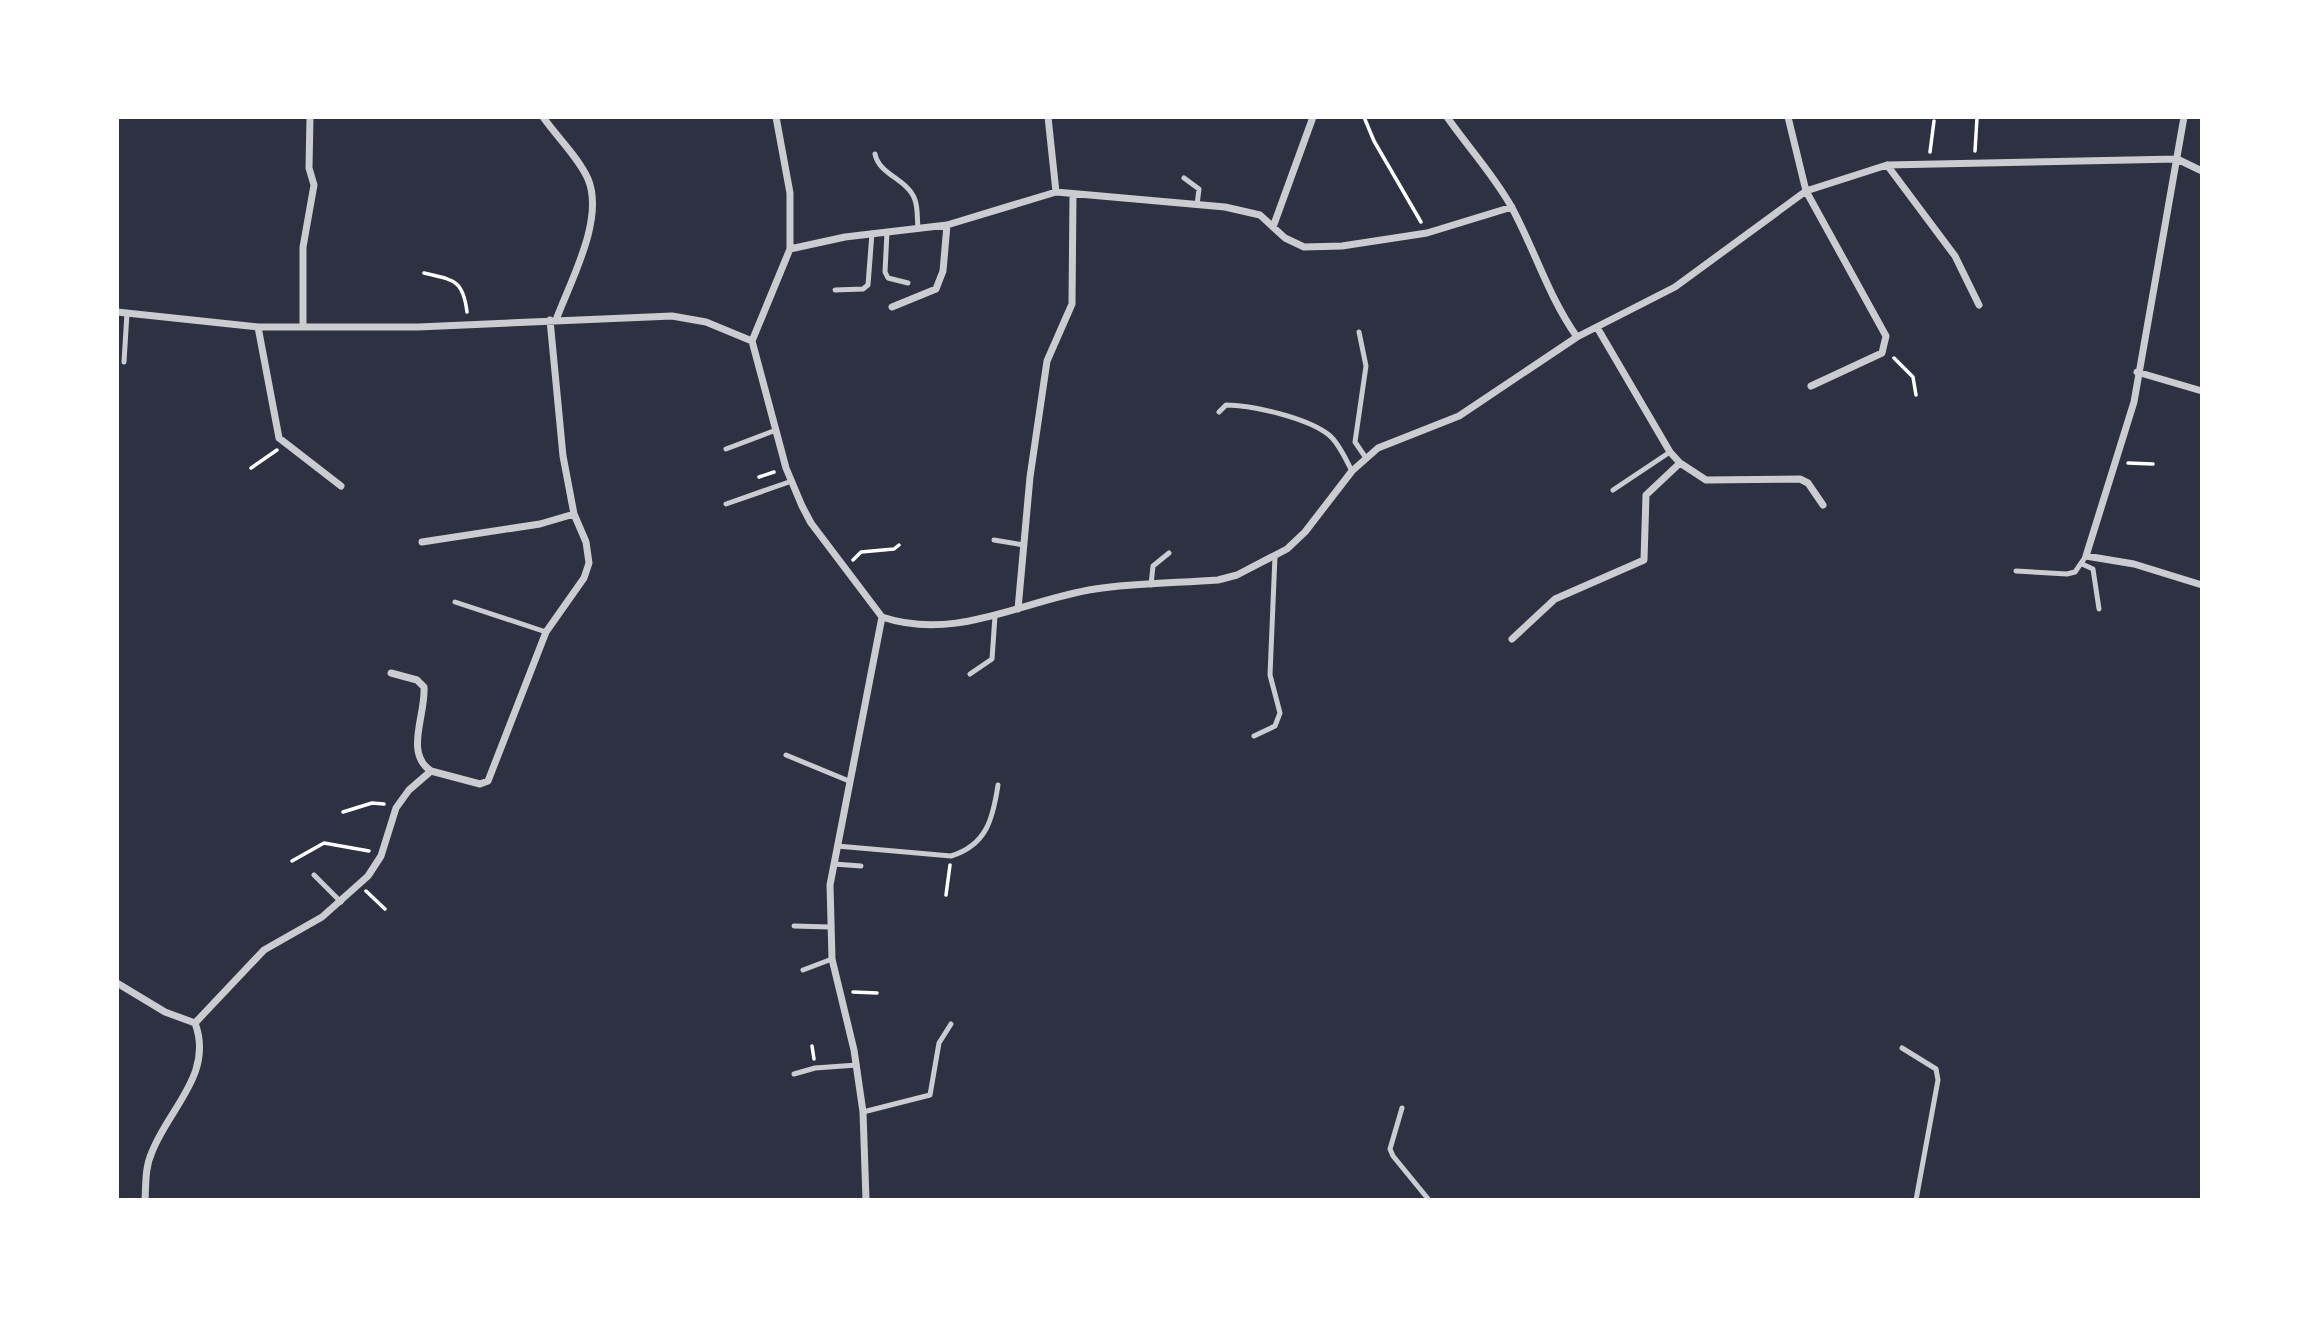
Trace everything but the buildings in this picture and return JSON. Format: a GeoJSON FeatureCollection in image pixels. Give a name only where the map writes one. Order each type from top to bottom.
{"type":"FeatureCollection","features":[{"type":"Feature","properties":{"kind":"street"},"geometry":{"type":"LineString","coordinates":[[303,326],[303,247],[314,185],[309,168],[310,117]]}},
{"type":"Feature","properties":{"kind":"street"},"geometry":{"type":"LineString","coordinates":[[391,673],[417,680],[424,687],[416,752],[421,764],[431,771],[480,784],[488,781],[546,632],[584,578],[589,563],[586,542],[574,514],[563,456],[553,320],[591,226],[593,196],[588,178],[543,117]]}},
{"type":"Feature","properties":{"kind":"street"},"geometry":{"type":"LineString","coordinates":[[776,117],[790,193],[790,249],[752,341],[792,481],[811,523],[882,617],[900,623],[958,625],[1094,589],[1218,580],[1237,575],[1287,549],[1305,532],[1352,471],[1378,449],[1459,416],[1577,337],[1598,329],[1675,287],[1805,191],[1887,165],[2177,159],[2202,171]]}},
{"type":"Feature","properties":{"kind":"street"},"geometry":{"type":"LineString","coordinates":[[1048,117],[1056,192]]}},
{"type":"Feature","properties":{"kind":"street"},"geometry":{"type":"LineString","coordinates":[[1273,227],[1313,117]]}},
{"type":"Feature","properties":{"kind":"street"},"geometry":{"type":"LineString","coordinates":[[1447,117],[1492,175],[1512,208],[1542,279],[1577,337]]}},
{"type":"Feature","properties":{"kind":"street"},"geometry":{"type":"LineString","coordinates":[[1788,117],[1805,191],[1886,336],[1882,354],[1811,386]]}},
{"type":"Feature","properties":{"kind":"street"},"geometry":{"type":"LineString","coordinates":[[2184,117],[2137,372],[2134,402],[2087,556],[2134,564],[2202,585]]}},
{"type":"Feature","properties":{"kind":"street"},"geometry":{"type":"LineString","coordinates":[[1887,165],[1955,256],[1979,305]]}},
{"type":"Feature","properties":{"kind":"street"},"geometry":{"type":"LineString","coordinates":[[790,249],[872,233],[947,225],[1056,192],[1197,205],[1260,215],[1285,238],[1304,247],[1342,246],[1427,233],[1512,208]]}},
{"type":"Feature","properties":{"kind":"street"},"geometry":{"type":"LineString","coordinates":[[1018,609],[1030,477],[1047,361],[1072,304],[1073,195]]}},
{"type":"Feature","properties":{"kind":"street"},"geometry":{"type":"LineString","coordinates":[[892,307],[936,289],[943,271],[947,225]]}},
{"type":"Feature","properties":{"kind":"street"},"geometry":{"type":"LineString","coordinates":[[117,312],[258,327],[468,325],[672,316],[706,322],[752,341]]}},
{"type":"Feature","properties":{"kind":"street"},"geometry":{"type":"LineString","coordinates":[[258,327],[276,431],[285,445],[341,486]]}},
{"type":"Feature","properties":{"kind":"street"},"geometry":{"type":"LineString","coordinates":[[1598,329],[1679,463],[1706,480],[1800,479],[1808,483],[1823,505]]}},
{"type":"Feature","properties":{"kind":"street"},"geometry":{"type":"LineString","coordinates":[[2137,372],[2202,391]]}},
{"type":"Feature","properties":{"kind":"street"},"geometry":{"type":"LineString","coordinates":[[1512,639],[1555,599],[1644,560],[1646,495],[1679,463]]}},
{"type":"Feature","properties":{"kind":"street"},"geometry":{"type":"LineString","coordinates":[[422,542],[540,524],[574,514]]}},
{"type":"Feature","properties":{"kind":"street"},"geometry":{"type":"LineString","coordinates":[[866,1200],[863,1112],[857,1065],[832,959],[830,886],[882,617]]}},
{"type":"Feature","properties":{"kind":"street"},"geometry":{"type":"LineString","coordinates":[[195,1023],[264,950],[322,916],[360,884],[381,856],[396,808],[409,790],[431,771]]}},
{"type":"Feature","properties":{"kind":"street"},"geometry":{"type":"LineString","coordinates":[[117,983],[165,1012],[195,1023]]}},
{"type":"Feature","properties":{"kind":"street"},"geometry":{"type":"LineString","coordinates":[[145,1200],[146,1166],[153,1148],[186,1095],[200,1061],[201,1040],[195,1023]]}},
{"type":"Feature","properties":{"kind":"lane"},"geometry":{"type":"LineString","coordinates":[[874,154],[881,166],[908,188],[915,200],[918,228]]}},
{"type":"Feature","properties":{"kind":"lane"},"geometry":{"type":"LineString","coordinates":[[1184,178],[1199,189],[1197,205]]}},
{"type":"Feature","properties":{"kind":"lane"},"geometry":{"type":"LineString","coordinates":[[887,232],[885,272],[888,278],[908,283]]}},
{"type":"Feature","properties":{"kind":"lane"},"geometry":{"type":"LineString","coordinates":[[835,290],[863,289],[868,285],[872,233]]}},
{"type":"Feature","properties":{"kind":"lane"},"geometry":{"type":"LineString","coordinates":[[124,362],[127,313]]}},
{"type":"Feature","properties":{"kind":"lane"},"geometry":{"type":"LineString","coordinates":[[1359,332],[1366,366],[1355,442],[1366,458]]}},
{"type":"Feature","properties":{"kind":"lane"},"geometry":{"type":"LineString","coordinates":[[1219,412],[1226,405],[1251,405],[1321,430],[1336,442],[1352,471]]}},
{"type":"Feature","properties":{"kind":"lane"},"geometry":{"type":"LineString","coordinates":[[726,449],[776,430]]}},
{"type":"Feature","properties":{"kind":"lane"},"geometry":{"type":"LineString","coordinates":[[1613,490],[1670,452]]}},
{"type":"Feature","properties":{"kind":"lane"},"geometry":{"type":"LineString","coordinates":[[726,504],[792,481]]}},
{"type":"Feature","properties":{"kind":"lane"},"geometry":{"type":"LineString","coordinates":[[994,540],[1024,545]]}},
{"type":"Feature","properties":{"kind":"lane"},"geometry":{"type":"LineString","coordinates":[[1151,585],[1153,566],[1169,553]]}},
{"type":"Feature","properties":{"kind":"lane"},"geometry":{"type":"LineString","coordinates":[[1254,736],[1275,726],[1280,713],[1270,675],[1275,556]]}},
{"type":"Feature","properties":{"kind":"lane"},"geometry":{"type":"LineString","coordinates":[[2016,571],[2067,574],[2075,572],[2087,556]]}},
{"type":"Feature","properties":{"kind":"lane"},"geometry":{"type":"LineString","coordinates":[[2082,564],[2093,569],[2099,609]]}},
{"type":"Feature","properties":{"kind":"lane"},"geometry":{"type":"LineString","coordinates":[[455,602],[546,632]]}},
{"type":"Feature","properties":{"kind":"lane"},"geometry":{"type":"LineString","coordinates":[[970,674],[992,659],[995,615]]}},
{"type":"Feature","properties":{"kind":"lane"},"geometry":{"type":"LineString","coordinates":[[786,755],[849,780]]}},
{"type":"Feature","properties":{"kind":"lane"},"geometry":{"type":"LineString","coordinates":[[837,846],[951,856],[972,845],[992,823],[998,785]]}},
{"type":"Feature","properties":{"kind":"lane"},"geometry":{"type":"LineString","coordinates":[[834,864],[861,866]]}},
{"type":"Feature","properties":{"kind":"lane"},"geometry":{"type":"LineString","coordinates":[[314,875],[341,902]]}},
{"type":"Feature","properties":{"kind":"lane"},"geometry":{"type":"LineString","coordinates":[[794,926],[830,927]]}},
{"type":"Feature","properties":{"kind":"lane"},"geometry":{"type":"LineString","coordinates":[[803,970],[832,959]]}},
{"type":"Feature","properties":{"kind":"lane"},"geometry":{"type":"LineString","coordinates":[[863,1112],[930,1095],[939,1043],[951,1024]]}},
{"type":"Feature","properties":{"kind":"lane"},"geometry":{"type":"LineString","coordinates":[[1902,1048],[1936,1069],[1938,1080],[1916,1200]]}},
{"type":"Feature","properties":{"kind":"lane"},"geometry":{"type":"LineString","coordinates":[[794,1074],[815,1068],[857,1065]]}},
{"type":"Feature","properties":{"kind":"lane"},"geometry":{"type":"LineString","coordinates":[[1402,1108],[1390,1149],[1429,1200]]}},
{"type":"Feature","properties":{"kind":"path"},"geometry":{"type":"LineString","coordinates":[[1364,117],[1374,141],[1427,233]]}},
{"type":"Feature","properties":{"kind":"path"},"geometry":{"type":"LineString","coordinates":[[1972,164],[1978,140],[1977,118]]}},
{"type":"Feature","properties":{"kind":"path"},"geometry":{"type":"LineString","coordinates":[[1929,164],[1934,121]]}},
{"type":"Feature","properties":{"kind":"path"},"geometry":{"type":"LineString","coordinates":[[424,273],[452,280],[460,286],[465,295],[468,325]]}},
{"type":"Feature","properties":{"kind":"path"},"geometry":{"type":"LineString","coordinates":[[1882,354],[1905,366],[1913,377],[1916,395]]}},
{"type":"Feature","properties":{"kind":"path"},"geometry":{"type":"LineString","coordinates":[[251,468],[285,445]]}},
{"type":"Feature","properties":{"kind":"path"},"geometry":{"type":"LineString","coordinates":[[2115,463],[2153,464]]}},
{"type":"Feature","properties":{"kind":"path"},"geometry":{"type":"LineString","coordinates":[[845,570],[861,552],[894,549],[899,545]]}},
{"type":"Feature","properties":{"kind":"path"},"geometry":{"type":"LineString","coordinates":[[343,811],[372,803],[396,808]]}},
{"type":"Feature","properties":{"kind":"path"},"geometry":{"type":"LineString","coordinates":[[292,861],[324,843],[369,851],[381,856]]}},
{"type":"Feature","properties":{"kind":"path"},"geometry":{"type":"LineString","coordinates":[[946,895],[951,856]]}},
{"type":"Feature","properties":{"kind":"path"},"geometry":{"type":"LineString","coordinates":[[360,884],[385,909]]}},
{"type":"Feature","properties":{"kind":"path"},"geometry":{"type":"LineString","coordinates":[[840,992],[877,993]]}}]}
